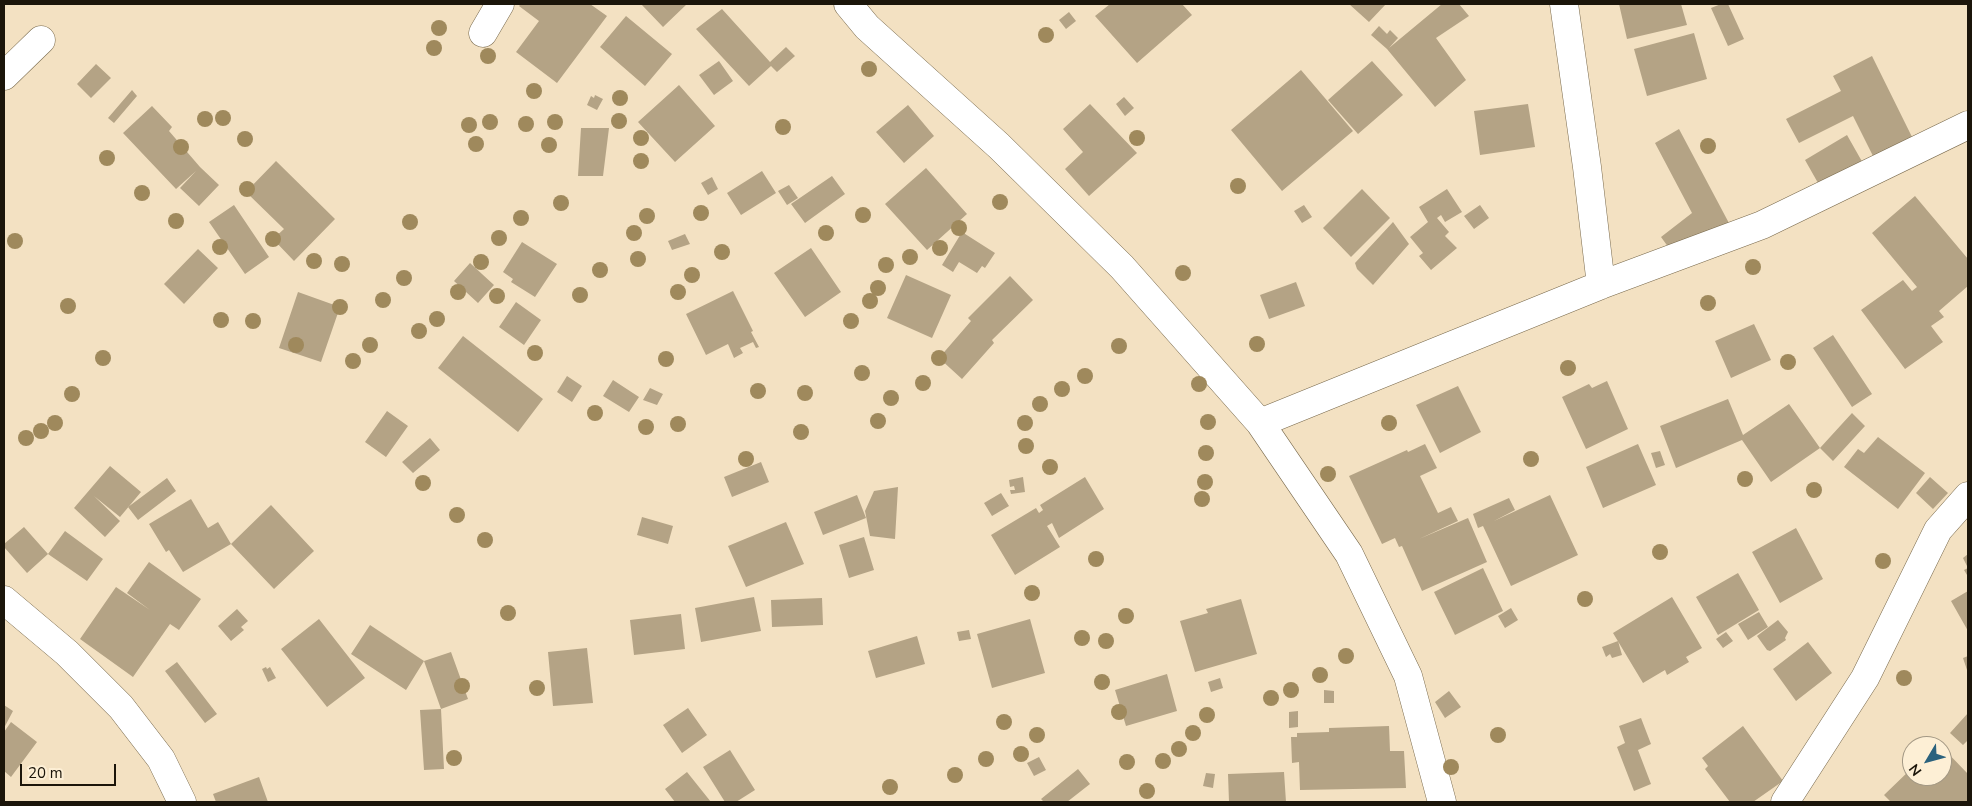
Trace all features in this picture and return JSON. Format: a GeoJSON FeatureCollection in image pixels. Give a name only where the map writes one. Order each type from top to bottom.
{"type":"FeatureCollection","features":[{"type":"Feature","properties":{"kind":"street"},"geometry":{"type":"LineString","coordinates":[[483,33],[500,4]]}},
{"type":"Feature","properties":{"kind":"street"},"geometry":{"type":"LineString","coordinates":[[848,4],[867,27],[999,146],[1122,267],[1260,423],[1349,554],[1408,676],[1442,802]]}},
{"type":"Feature","properties":{"kind":"street"},"geometry":{"type":"LineString","coordinates":[[1564,4],[1587,167],[1601,285]]}},
{"type":"Feature","properties":{"kind":"street"},"geometry":{"type":"LineString","coordinates":[[4,76],[41,40]]}},
{"type":"Feature","properties":{"kind":"street"},"geometry":{"type":"LineString","coordinates":[[1260,423],[1601,285],[1762,225],[1968,125]]}},
{"type":"Feature","properties":{"kind":"street"},"geometry":{"type":"LineString","coordinates":[[1785,802],[1865,678],[1938,530],[1968,496]]}},
{"type":"Feature","properties":{"kind":"street"},"geometry":{"type":"LineString","coordinates":[[4,600],[67,653],[121,707],[161,759],[182,802]]}},
{"type":"Feature","properties":{"kind":"building"},"geometry":{"type":"Polygon","coordinates":[[[521,4],[590,4],[607,16],[557,83],[516,52],[539,21],[519,6],[521,4]]]}},
{"type":"Feature","properties":{"kind":"building"},"geometry":{"type":"Polygon","coordinates":[[[641,4],[687,4],[663,27],[641,4]]]}},
{"type":"Feature","properties":{"kind":"building"},"geometry":{"type":"Polygon","coordinates":[[[1110,4],[1182,4],[1192,15],[1137,63],[1095,16],[1110,4]]]}},
{"type":"Feature","properties":{"kind":"building"},"geometry":{"type":"Polygon","coordinates":[[[1349,4],[1386,4],[1369,22],[1349,4]]]}},
{"type":"Feature","properties":{"kind":"building"},"geometry":{"type":"Polygon","coordinates":[[[1442,4],[1459,4],[1469,16],[1436,38],[1466,80],[1435,107],[1387,49],[1371,35],[1379,26],[1387,34],[1390,30],[1398,38],[1389,48],[1442,4]]]}},
{"type":"Feature","properties":{"kind":"building"},"geometry":{"type":"Polygon","coordinates":[[[1619,4],[1681,4],[1687,25],[1627,39],[1619,4]]]}},
{"type":"Feature","properties":{"kind":"building"},"geometry":{"type":"Polygon","coordinates":[[[1721,4],[1728,4],[1744,39],[1728,46],[1711,8],[1721,4]]]}},
{"type":"Feature","properties":{"kind":"building"},"geometry":{"type":"Polygon","coordinates":[[[722,9],[770,62],[786,47],[795,56],[777,72],[771,66],[749,86],[696,29],[722,9]]]}},
{"type":"Feature","properties":{"kind":"building"},"geometry":{"type":"Polygon","coordinates":[[[1069,12],[1076,21],[1066,29],[1059,20],[1069,12]]]}},
{"type":"Feature","properties":{"kind":"building"},"geometry":{"type":"Polygon","coordinates":[[[626,16],[672,54],[645,86],[600,47],[626,16]]]}},
{"type":"Feature","properties":{"kind":"building"},"geometry":{"type":"Polygon","coordinates":[[[1694,33],[1707,79],[1647,96],[1634,49],[1694,33]]]}},
{"type":"Feature","properties":{"kind":"building"},"geometry":{"type":"Polygon","coordinates":[[[1872,56],[1914,141],[1875,160],[1853,116],[1799,143],[1786,119],[1841,91],[1833,76],[1872,56]]]}},
{"type":"Feature","properties":{"kind":"building"},"geometry":{"type":"Polygon","coordinates":[[[719,61],[733,81],[714,95],[699,75],[719,61]]]}},
{"type":"Feature","properties":{"kind":"building"},"geometry":{"type":"Polygon","coordinates":[[[1372,61],[1403,95],[1358,134],[1328,100],[1372,61]]]}},
{"type":"Feature","properties":{"kind":"building"},"geometry":{"type":"Polygon","coordinates":[[[96,64],[111,78],[91,98],[77,84],[96,64]]]}},
{"type":"Feature","properties":{"kind":"building"},"geometry":{"type":"Polygon","coordinates":[[[1301,70],[1353,131],[1282,191],[1231,130],[1301,70]]]}},
{"type":"Feature","properties":{"kind":"building"},"geometry":{"type":"Polygon","coordinates":[[[679,85],[715,126],[675,162],[638,122],[679,85]]]}},
{"type":"Feature","properties":{"kind":"building"},"geometry":{"type":"Polygon","coordinates":[[[132,90],[137,96],[114,123],[108,118],[132,90]]]}},
{"type":"Feature","properties":{"kind":"building"},"geometry":{"type":"Polygon","coordinates":[[[595,95],[603,99],[597,110],[587,105],[591,96],[594,98],[595,95]]]}},
{"type":"Feature","properties":{"kind":"building"},"geometry":{"type":"Polygon","coordinates":[[[1124,97],[1134,108],[1125,116],[1116,104],[1124,97]]]}},
{"type":"Feature","properties":{"kind":"building"},"geometry":{"type":"Polygon","coordinates":[[[1090,104],[1137,153],[1089,196],[1065,169],[1083,152],[1063,129],[1090,104]]]}},
{"type":"Feature","properties":{"kind":"building"},"geometry":{"type":"Polygon","coordinates":[[[1528,104],[1535,147],[1480,155],[1474,111],[1528,104]]]}},
{"type":"Feature","properties":{"kind":"building"},"geometry":{"type":"Polygon","coordinates":[[[908,105],[934,136],[904,163],[876,132],[908,105]]]}},
{"type":"Feature","properties":{"kind":"building"},"geometry":{"type":"Polygon","coordinates":[[[152,106],[172,127],[169,131],[200,167],[219,185],[199,206],[180,188],[196,171],[176,189],[123,133],[152,106]]]}},
{"type":"Feature","properties":{"kind":"building"},"geometry":{"type":"Polygon","coordinates":[[[581,128],[609,128],[603,176],[578,176],[581,128]]]}},
{"type":"Feature","properties":{"kind":"building"},"geometry":{"type":"Polygon","coordinates":[[[1679,129],[1730,225],[1679,262],[1661,237],[1692,213],[1655,143],[1679,129]]]}},
{"type":"Feature","properties":{"kind":"building"},"geometry":{"type":"Polygon","coordinates":[[[1847,135],[1864,165],[1822,190],[1805,160],[1847,135]]]}},
{"type":"Feature","properties":{"kind":"building"},"geometry":{"type":"Polygon","coordinates":[[[276,161],[335,219],[294,261],[273,239],[284,229],[246,192],[276,161]]]}},
{"type":"Feature","properties":{"kind":"building"},"geometry":{"type":"Polygon","coordinates":[[[926,168],[967,214],[927,250],[885,204],[926,168]]]}},
{"type":"Feature","properties":{"kind":"building"},"geometry":{"type":"Polygon","coordinates":[[[762,171],[776,193],[741,215],[727,193],[762,171]]]}},
{"type":"Feature","properties":{"kind":"building"},"geometry":{"type":"Polygon","coordinates":[[[832,176],[845,194],[805,223],[791,204],[832,176]]]}},
{"type":"Feature","properties":{"kind":"building"},"geometry":{"type":"Polygon","coordinates":[[[712,177],[718,189],[708,195],[701,183],[712,177]]]}},
{"type":"Feature","properties":{"kind":"building"},"geometry":{"type":"Polygon","coordinates":[[[789,185],[798,198],[787,205],[778,191],[789,185]]]}},
{"type":"Feature","properties":{"kind":"building"},"geometry":{"type":"Polygon","coordinates":[[[1362,189],[1390,218],[1351,257],[1323,228],[1362,189]]]}},
{"type":"Feature","properties":{"kind":"building"},"geometry":{"type":"Polygon","coordinates":[[[1447,189],[1462,212],[1445,222],[1441,215],[1437,218],[1449,232],[1445,236],[1457,248],[1431,270],[1419,256],[1423,253],[1410,237],[1428,222],[1419,207],[1447,189]]]}},
{"type":"Feature","properties":{"kind":"building"},"geometry":{"type":"Polygon","coordinates":[[[1915,196],[1968,259],[1968,286],[1939,311],[1944,317],[1931,326],[1943,342],[1905,369],[1861,310],[1903,280],[1912,291],[1917,287],[1872,233],[1915,196]]]}},
{"type":"Feature","properties":{"kind":"building"},"geometry":{"type":"Polygon","coordinates":[[[234,205],[269,257],[245,274],[209,222],[234,205]]]}},
{"type":"Feature","properties":{"kind":"building"},"geometry":{"type":"Polygon","coordinates":[[[1304,205],[1312,217],[1302,223],[1294,211],[1304,205]]]}},
{"type":"Feature","properties":{"kind":"building"},"geometry":{"type":"Polygon","coordinates":[[[1480,205],[1489,218],[1474,229],[1464,216],[1480,205]]]}},
{"type":"Feature","properties":{"kind":"building"},"geometry":{"type":"Polygon","coordinates":[[[1393,222],[1409,244],[1373,285],[1357,269],[1355,263],[1393,222]]]}},
{"type":"Feature","properties":{"kind":"building"},"geometry":{"type":"Polygon","coordinates":[[[962,232],[995,253],[985,268],[982,266],[977,273],[959,262],[953,272],[942,265],[962,232]]]}},
{"type":"Feature","properties":{"kind":"building"},"geometry":{"type":"Polygon","coordinates":[[[685,234],[690,244],[672,250],[668,241],[685,234]]]}},
{"type":"Feature","properties":{"kind":"building"},"geometry":{"type":"Polygon","coordinates":[[[522,242],[557,264],[535,297],[511,282],[513,279],[503,272],[522,242]]]}},
{"type":"Feature","properties":{"kind":"building"},"geometry":{"type":"Polygon","coordinates":[[[811,248],[841,292],[805,317],[774,273],[811,248]]]}},
{"type":"Feature","properties":{"kind":"building"},"geometry":{"type":"Polygon","coordinates":[[[198,249],[218,268],[184,304],[164,284],[198,249]]]}},
{"type":"Feature","properties":{"kind":"building"},"geometry":{"type":"Polygon","coordinates":[[[470,263],[494,285],[478,303],[454,281],[470,263]]]}},
{"type":"Feature","properties":{"kind":"building"},"geometry":{"type":"Polygon","coordinates":[[[906,275],[951,295],[932,338],[887,318],[906,275]]]}},
{"type":"Feature","properties":{"kind":"building"},"geometry":{"type":"Polygon","coordinates":[[[1010,276],[1033,300],[992,340],[994,343],[962,379],[939,358],[971,321],[968,318],[1010,276]]]}},
{"type":"Feature","properties":{"kind":"building"},"geometry":{"type":"Polygon","coordinates":[[[1296,282],[1305,306],[1269,319],[1260,295],[1296,282]]]}},
{"type":"Feature","properties":{"kind":"building"},"geometry":{"type":"Polygon","coordinates":[[[733,291],[759,347],[756,348],[753,342],[740,348],[743,353],[734,358],[728,344],[706,355],[686,314],[733,291]]]}},
{"type":"Feature","properties":{"kind":"building"},"geometry":{"type":"Polygon","coordinates":[[[298,292],[340,307],[321,362],[279,348],[298,292]]]}},
{"type":"Feature","properties":{"kind":"building"},"geometry":{"type":"Polygon","coordinates":[[[516,302],[541,320],[524,345],[499,327],[516,302]]]}},
{"type":"Feature","properties":{"kind":"building"},"geometry":{"type":"Polygon","coordinates":[[[1754,324],[1771,360],[1731,378],[1715,341],[1754,324]]]}},
{"type":"Feature","properties":{"kind":"building"},"geometry":{"type":"Polygon","coordinates":[[[1833,335],[1872,394],[1852,407],[1813,348],[1833,335]]]}},
{"type":"Feature","properties":{"kind":"building"},"geometry":{"type":"Polygon","coordinates":[[[463,336],[543,399],[518,432],[438,368],[463,336]]]}},
{"type":"Feature","properties":{"kind":"building"},"geometry":{"type":"Polygon","coordinates":[[[567,376],[582,386],[572,402],[557,392],[567,376]]]}},
{"type":"Feature","properties":{"kind":"building"},"geometry":{"type":"Polygon","coordinates":[[[613,380],[639,397],[629,412],[603,396],[613,380]]]}},
{"type":"Feature","properties":{"kind":"building"},"geometry":{"type":"Polygon","coordinates":[[[1607,381],[1628,429],[1586,449],[1562,397],[1589,384],[1592,388],[1607,381]]]}},
{"type":"Feature","properties":{"kind":"building"},"geometry":{"type":"Polygon","coordinates":[[[1458,386],[1481,432],[1440,453],[1416,405],[1458,386]]]}},
{"type":"Feature","properties":{"kind":"building"},"geometry":{"type":"Polygon","coordinates":[[[650,388],[663,394],[657,405],[643,400],[650,388]]]}},
{"type":"Feature","properties":{"kind":"building"},"geometry":{"type":"Polygon","coordinates":[[[1728,399],[1743,435],[1789,404],[1820,448],[1771,482],[1742,440],[1676,468],[1660,426],[1728,399]]]}},
{"type":"Feature","properties":{"kind":"building"},"geometry":{"type":"Polygon","coordinates":[[[387,411],[408,426],[386,457],[365,442],[387,411]]]}},
{"type":"Feature","properties":{"kind":"building"},"geometry":{"type":"Polygon","coordinates":[[[1852,413],[1865,426],[1833,461],[1820,448],[1852,413]]]}},
{"type":"Feature","properties":{"kind":"building"},"geometry":{"type":"Polygon","coordinates":[[[1878,437],[1925,473],[1898,509],[1844,467],[1858,449],[1864,453],[1878,437]]]}},
{"type":"Feature","properties":{"kind":"building"},"geometry":{"type":"Polygon","coordinates":[[[430,438],[440,450],[413,473],[402,462],[430,438]]]}},
{"type":"Feature","properties":{"kind":"building"},"geometry":{"type":"Polygon","coordinates":[[[1425,444],[1437,468],[1420,476],[1438,513],[1451,507],[1458,521],[1419,539],[1468,518],[1487,562],[1422,591],[1402,546],[1399,547],[1395,538],[1382,544],[1349,476],[1425,444]]]}},
{"type":"Feature","properties":{"kind":"building"},"geometry":{"type":"Polygon","coordinates":[[[1638,444],[1656,485],[1603,508],[1586,467],[1638,444]]]}},
{"type":"Feature","properties":{"kind":"building"},"geometry":{"type":"Polygon","coordinates":[[[1660,451],[1665,465],[1656,468],[1651,453],[1660,451]]]}},
{"type":"Feature","properties":{"kind":"building"},"geometry":{"type":"Polygon","coordinates":[[[761,462],[769,482],[732,497],[724,477],[761,462]]]}},
{"type":"Feature","properties":{"kind":"building"},"geometry":{"type":"Polygon","coordinates":[[[110,466],[141,492],[120,517],[94,496],[120,521],[105,537],[74,508],[110,466]]]}},
{"type":"Feature","properties":{"kind":"building"},"geometry":{"type":"Polygon","coordinates":[[[1023,477],[1025,492],[1011,494],[1010,490],[1015,490],[1014,486],[1010,487],[1009,480],[1023,477]]]}},
{"type":"Feature","properties":{"kind":"building"},"geometry":{"type":"Polygon","coordinates":[[[1085,477],[1104,509],[1059,538],[1052,523],[1047,526],[1060,547],[1015,575],[991,535],[1036,508],[1039,513],[1043,510],[1040,505],[1085,477]]]}},
{"type":"Feature","properties":{"kind":"building"},"geometry":{"type":"Polygon","coordinates":[[[1930,477],[1948,493],[1933,509],[1916,493],[1930,477]]]}},
{"type":"Feature","properties":{"kind":"building"},"geometry":{"type":"Polygon","coordinates":[[[167,478],[176,491],[138,520],[128,507],[167,478]]]}},
{"type":"Feature","properties":{"kind":"building"},"geometry":{"type":"Polygon","coordinates":[[[898,487],[895,539],[870,536],[865,511],[874,491],[898,487]]]}},
{"type":"Feature","properties":{"kind":"building"},"geometry":{"type":"Polygon","coordinates":[[[1001,493],[1009,506],[992,516],[984,503],[1001,493]]]}},
{"type":"Feature","properties":{"kind":"building"},"geometry":{"type":"Polygon","coordinates":[[[857,495],[866,518],[823,535],[814,512],[857,495]]]}},
{"type":"Feature","properties":{"kind":"building"},"geometry":{"type":"Polygon","coordinates":[[[1550,495],[1578,555],[1511,586],[1483,526],[1478,528],[1473,514],[1509,498],[1515,510],[1494,521],[1550,495]]]}},
{"type":"Feature","properties":{"kind":"building"},"geometry":{"type":"Polygon","coordinates":[[[191,499],[208,528],[218,522],[231,544],[183,572],[169,550],[166,552],[149,524],[191,499]]]}},
{"type":"Feature","properties":{"kind":"building"},"geometry":{"type":"Polygon","coordinates":[[[271,505],[314,551],[274,589],[231,544],[271,505]]]}},
{"type":"Feature","properties":{"kind":"building"},"geometry":{"type":"Polygon","coordinates":[[[642,517],[673,526],[668,544],[637,535],[642,517]]]}},
{"type":"Feature","properties":{"kind":"building"},"geometry":{"type":"Polygon","coordinates":[[[786,522],[804,564],[746,587],[728,546],[786,522]]]}},
{"type":"Feature","properties":{"kind":"building"},"geometry":{"type":"Polygon","coordinates":[[[24,527],[48,554],[27,573],[4,547],[4,544],[24,527]]]}},
{"type":"Feature","properties":{"kind":"building"},"geometry":{"type":"Polygon","coordinates":[[[1796,528],[1823,579],[1780,603],[1752,552],[1796,528]]]}},
{"type":"Feature","properties":{"kind":"building"},"geometry":{"type":"Polygon","coordinates":[[[65,531],[103,559],[87,581],[48,554],[65,531]]]}},
{"type":"Feature","properties":{"kind":"building"},"geometry":{"type":"Polygon","coordinates":[[[864,537],[874,570],[849,578],[839,545],[864,537]]]}},
{"type":"Feature","properties":{"kind":"building"},"geometry":{"type":"Polygon","coordinates":[[[1968,554],[1968,568],[1963,558],[1968,554]]]}},
{"type":"Feature","properties":{"kind":"building"},"geometry":{"type":"Polygon","coordinates":[[[149,562],[201,599],[179,630],[170,624],[133,677],[80,639],[116,587],[150,610],[127,593],[149,562]]]}},
{"type":"Feature","properties":{"kind":"building"},"geometry":{"type":"Polygon","coordinates":[[[1483,568],[1503,611],[1455,635],[1434,592],[1483,568]]]}},
{"type":"Feature","properties":{"kind":"building"},"geometry":{"type":"Polygon","coordinates":[[[1968,568],[1968,574],[1967,575],[1964,570],[1968,568]]]}},
{"type":"Feature","properties":{"kind":"building"},"geometry":{"type":"Polygon","coordinates":[[[1738,573],[1759,610],[1718,635],[1696,597],[1738,573]]]}},
{"type":"Feature","properties":{"kind":"building"},"geometry":{"type":"Polygon","coordinates":[[[1968,591],[1968,631],[1951,601],[1968,591]]]}},
{"type":"Feature","properties":{"kind":"building"},"geometry":{"type":"Polygon","coordinates":[[[754,597],[761,631],[701,642],[695,608],[754,597]]]}},
{"type":"Feature","properties":{"kind":"building"},"geometry":{"type":"Polygon","coordinates":[[[1672,597],[1702,648],[1686,657],[1689,662],[1667,675],[1665,670],[1643,683],[1613,633],[1672,597]]]}},
{"type":"Feature","properties":{"kind":"building"},"geometry":{"type":"Polygon","coordinates":[[[822,598],[823,625],[772,627],[771,600],[822,598]]]}},
{"type":"Feature","properties":{"kind":"building"},"geometry":{"type":"Polygon","coordinates":[[[1241,599],[1257,654],[1195,672],[1180,621],[1208,613],[1206,609],[1241,599]]]}},
{"type":"Feature","properties":{"kind":"building"},"geometry":{"type":"Polygon","coordinates":[[[1511,608],[1518,620],[1505,628],[1498,616],[1511,608]]]}},
{"type":"Feature","properties":{"kind":"building"},"geometry":{"type":"Polygon","coordinates":[[[237,609],[248,621],[241,627],[244,630],[231,641],[218,626],[237,609]]]}},
{"type":"Feature","properties":{"kind":"building"},"geometry":{"type":"Polygon","coordinates":[[[1759,612],[1768,627],[1748,640],[1738,624],[1759,612]]]}},
{"type":"Feature","properties":{"kind":"building"},"geometry":{"type":"Polygon","coordinates":[[[681,614],[685,649],[634,655],[630,620],[681,614]]]}},
{"type":"Feature","properties":{"kind":"building"},"geometry":{"type":"Polygon","coordinates":[[[319,619],[365,678],[327,707],[281,649],[319,619]]]}},
{"type":"Feature","properties":{"kind":"building"},"geometry":{"type":"Polygon","coordinates":[[[1030,619],[1045,673],[992,688],[977,634],[1030,619]]]}},
{"type":"Feature","properties":{"kind":"building"},"geometry":{"type":"Polygon","coordinates":[[[1778,620],[1788,632],[1786,640],[1770,651],[1767,650],[1757,636],[1778,620]]]}},
{"type":"Feature","properties":{"kind":"building"},"geometry":{"type":"Polygon","coordinates":[[[370,625],[424,661],[406,690],[351,654],[370,625]]]}},
{"type":"Feature","properties":{"kind":"building"},"geometry":{"type":"Polygon","coordinates":[[[969,630],[971,639],[959,641],[957,632],[969,630]]]}},
{"type":"Feature","properties":{"kind":"building"},"geometry":{"type":"Polygon","coordinates":[[[1726,632],[1733,641],[1723,648],[1716,639],[1726,632]]]}},
{"type":"Feature","properties":{"kind":"building"},"geometry":{"type":"Polygon","coordinates":[[[917,636],[925,664],[876,678],[868,651],[917,636]]]}},
{"type":"Feature","properties":{"kind":"building"},"geometry":{"type":"Polygon","coordinates":[[[1618,641],[1622,655],[1612,658],[1610,654],[1606,657],[1602,647],[1618,641]]]}},
{"type":"Feature","properties":{"kind":"building"},"geometry":{"type":"Polygon","coordinates":[[[1808,642],[1832,673],[1796,701],[1773,669],[1808,642]]]}},
{"type":"Feature","properties":{"kind":"building"},"geometry":{"type":"Polygon","coordinates":[[[587,648],[593,703],[553,706],[548,652],[587,648]]]}},
{"type":"Feature","properties":{"kind":"building"},"geometry":{"type":"Polygon","coordinates":[[[451,652],[468,699],[441,709],[424,661],[451,652]]]}},
{"type":"Feature","properties":{"kind":"building"},"geometry":{"type":"Polygon","coordinates":[[[1968,656],[1968,673],[1963,658],[1968,656]]]}},
{"type":"Feature","properties":{"kind":"building"},"geometry":{"type":"Polygon","coordinates":[[[177,662],[217,714],[205,723],[165,671],[177,662]]]}},
{"type":"Feature","properties":{"kind":"building"},"geometry":{"type":"Polygon","coordinates":[[[266,667],[267,669],[270,667],[276,678],[268,682],[262,669],[266,667]]]}},
{"type":"Feature","properties":{"kind":"building"},"geometry":{"type":"Polygon","coordinates":[[[1167,674],[1177,711],[1126,726],[1115,690],[1167,674]]]}},
{"type":"Feature","properties":{"kind":"building"},"geometry":{"type":"Polygon","coordinates":[[[1220,678],[1223,688],[1211,692],[1208,682],[1220,678]]]}},
{"type":"Feature","properties":{"kind":"building"},"geometry":{"type":"Polygon","coordinates":[[[1324,690],[1334,691],[1334,703],[1324,703],[1324,690]]]}},
{"type":"Feature","properties":{"kind":"building"},"geometry":{"type":"Polygon","coordinates":[[[1449,691],[1461,707],[1445,718],[1435,702],[1449,691]]]}},
{"type":"Feature","properties":{"kind":"building"},"geometry":{"type":"Polygon","coordinates":[[[4,705],[13,711],[4,728],[4,705]]]}},
{"type":"Feature","properties":{"kind":"building"},"geometry":{"type":"Polygon","coordinates":[[[688,708],[707,735],[682,753],[663,725],[688,708]]]}},
{"type":"Feature","properties":{"kind":"building"},"geometry":{"type":"Polygon","coordinates":[[[441,709],[444,769],[424,770],[420,710],[441,709]]]}},
{"type":"Feature","properties":{"kind":"building"},"geometry":{"type":"Polygon","coordinates":[[[1298,711],[1298,727],[1289,728],[1289,712],[1298,711]]]}},
{"type":"Feature","properties":{"kind":"building"},"geometry":{"type":"Polygon","coordinates":[[[1968,713],[1968,740],[1963,745],[1950,733],[1968,713]]]}},
{"type":"Feature","properties":{"kind":"building"},"geometry":{"type":"Polygon","coordinates":[[[1641,718],[1651,744],[1638,750],[1651,784],[1634,791],[1617,747],[1625,743],[1619,726],[1641,718]]]}},
{"type":"Feature","properties":{"kind":"building"},"geometry":{"type":"Polygon","coordinates":[[[11,722],[37,742],[11,777],[4,771],[4,732],[11,722]]]}},
{"type":"Feature","properties":{"kind":"building"},"geometry":{"type":"Polygon","coordinates":[[[1389,726],[1390,751],[1404,751],[1406,788],[1300,790],[1299,762],[1292,763],[1291,737],[1297,737],[1297,733],[1329,732],[1329,728],[1389,726]]]}},
{"type":"Feature","properties":{"kind":"building"},"geometry":{"type":"Polygon","coordinates":[[[1743,726],[1783,781],[1753,802],[1730,802],[1705,769],[1708,766],[1702,758],[1743,726]]]}},
{"type":"Feature","properties":{"kind":"building"},"geometry":{"type":"Polygon","coordinates":[[[730,750],[755,790],[736,802],[725,802],[703,767],[730,750]]]}},
{"type":"Feature","properties":{"kind":"building"},"geometry":{"type":"Polygon","coordinates":[[[1039,757],[1046,770],[1034,776],[1027,763],[1039,757]]]}},
{"type":"Feature","properties":{"kind":"building"},"geometry":{"type":"Polygon","coordinates":[[[1952,757],[1968,774],[1968,802],[1891,802],[1884,795],[1902,778],[1902,786],[1952,786],[1952,757]]]}},
{"type":"Feature","properties":{"kind":"building"},"geometry":{"type":"Polygon","coordinates":[[[1078,769],[1090,784],[1067,802],[1044,802],[1041,799],[1078,769]]]}},
{"type":"Feature","properties":{"kind":"building"},"geometry":{"type":"Polygon","coordinates":[[[687,772],[711,802],[675,802],[665,789],[687,772]]]}},
{"type":"Feature","properties":{"kind":"building"},"geometry":{"type":"Polygon","coordinates":[[[1284,772],[1286,802],[1229,802],[1228,774],[1284,772]]]}},
{"type":"Feature","properties":{"kind":"building"},"geometry":{"type":"Polygon","coordinates":[[[1206,773],[1215,774],[1213,788],[1203,786],[1206,773]]]}},
{"type":"Feature","properties":{"kind":"building"},"geometry":{"type":"Polygon","coordinates":[[[259,777],[268,802],[216,802],[213,794],[259,777]]]}}]}
